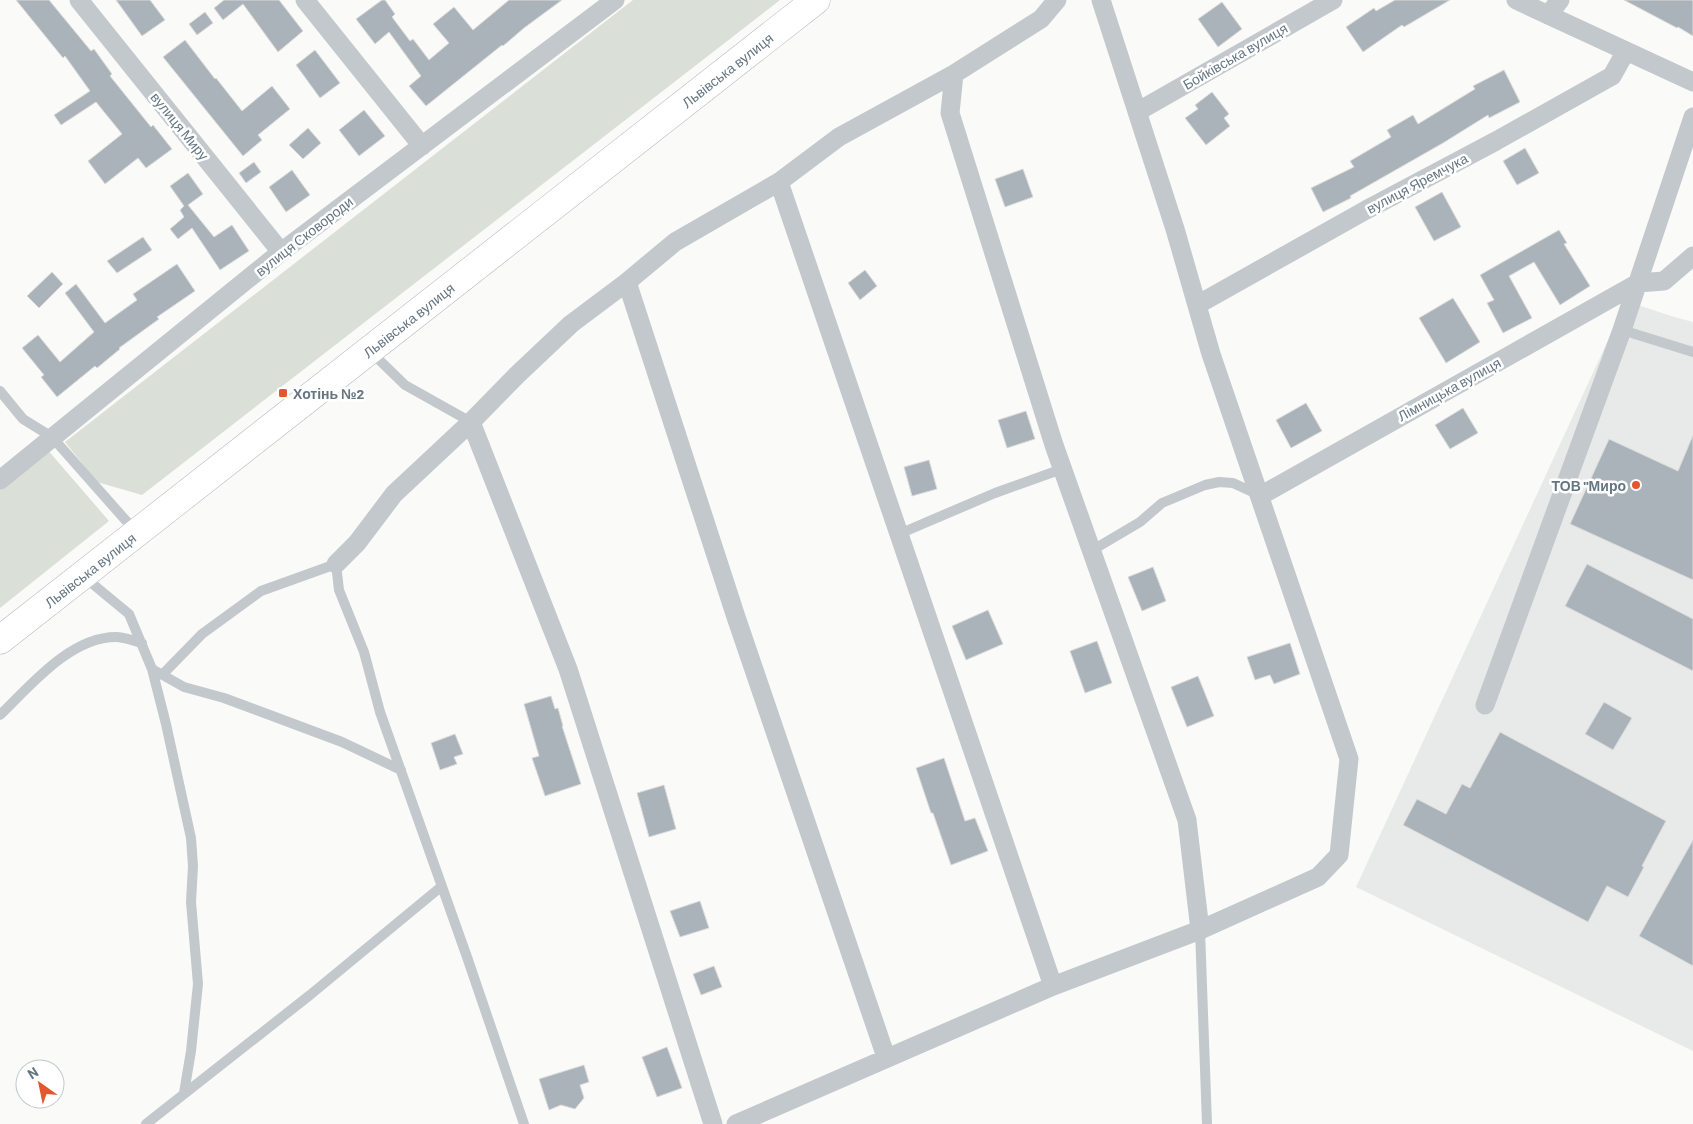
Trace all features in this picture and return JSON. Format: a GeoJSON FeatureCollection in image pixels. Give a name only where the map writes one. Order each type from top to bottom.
{"type":"FeatureCollection","features":[{"type":"Feature","properties":{"kind":"main road","name":"Львівська вулиця"},"geometry":{"type":"LineString","coordinates":[[0,640],[296,409],[368,349],[517,235],[816,0]]}},
{"type":"Feature","properties":{"kind":"street","name":"вулиця Миру"},"geometry":{"type":"LineString","coordinates":[[79,0],[281,252]]}},
{"type":"Feature","properties":{"kind":"street"},"geometry":{"type":"LineString","coordinates":[[305,0],[422,146]]}},
{"type":"Feature","properties":{"kind":"street","name":"вулиця Сковороди"},"geometry":{"type":"LineString","coordinates":[[0,480],[281,252],[615,0]]}},
{"type":"Feature","properties":{"kind":"street"},"geometry":{"type":"LineString","coordinates":[[336,564],[357,544],[394,494],[572,324],[675,242],[779,182],[840,137],[954,74],[1041,19],[1057,0]]}},
{"type":"Feature","properties":{"kind":"street"},"geometry":{"type":"LineString","coordinates":[[736,1124],[886,1057],[1053,986],[1200,930],[1318,877],[1339,855],[1349,759],[1211,354],[1175,229],[1101,0]]}},
{"type":"Feature","properties":{"kind":"street","name":"Бойківська вулиця"},"geometry":{"type":"LineString","coordinates":[[1137,112],[1333,0]]}},
{"type":"Feature","properties":{"kind":"street"},"geometry":{"type":"LineString","coordinates":[[1516,0],[1693,82]]}},
{"type":"Feature","properties":{"kind":"street"},"geometry":{"type":"LineString","coordinates":[[1548,15],[1560,0]]}},
{"type":"Feature","properties":{"kind":"street","name":"вулиця Яремчука"},"geometry":{"type":"LineString","coordinates":[[1197,305],[1366,210],[1496,141],[1612,76],[1626,51]]}},
{"type":"Feature","properties":{"kind":"street"},"geometry":{"type":"LineString","coordinates":[[954,74],[950,113],[1062,469],[1187,820],[1200,930]]}},
{"type":"Feature","properties":{"kind":"street"},"geometry":{"type":"LineString","coordinates":[[1485,704],[1622,330],[1693,117]]}},
{"type":"Feature","properties":{"kind":"street"},"geometry":{"type":"LineString","coordinates":[[779,182],[1053,986]]}},
{"type":"Feature","properties":{"kind":"street"},"geometry":{"type":"LineString","coordinates":[[1638,283],[1664,281],[1693,256]]}},
{"type":"Feature","properties":{"kind":"street"},"geometry":{"type":"LineString","coordinates":[[627,282],[736,618],[886,1057]]}},
{"type":"Feature","properties":{"kind":"street","name":"Лімницька вулиця"},"geometry":{"type":"LineString","coordinates":[[1260,496],[1638,283]]}},
{"type":"Feature","properties":{"kind":"street"},"geometry":{"type":"LineString","coordinates":[[471,422],[568,669],[714,1124]]}},
{"type":"Feature","properties":{"kind":"lane"},"geometry":{"type":"LineString","coordinates":[[1622,330],[1693,352]]}},
{"type":"Feature","properties":{"kind":"lane"},"geometry":{"type":"LineString","coordinates":[[368,349],[405,385],[471,422]]}},
{"type":"Feature","properties":{"kind":"lane"},"geometry":{"type":"LineString","coordinates":[[0,392],[23,419],[52,437],[137,533]]}},
{"type":"Feature","properties":{"kind":"lane"},"geometry":{"type":"LineString","coordinates":[[899,534],[995,493],[1062,469]]}},
{"type":"Feature","properties":{"kind":"lane"},"geometry":{"type":"LineString","coordinates":[[1091,551],[1140,522],[1162,503],[1205,485],[1219,482],[1233,483],[1260,496]]}},
{"type":"Feature","properties":{"kind":"lane"},"geometry":{"type":"LineString","coordinates":[[162,675],[202,634],[261,591],[336,564],[339,590],[364,652],[380,712],[524,1124]]}},
{"type":"Feature","properties":{"kind":"lane"},"geometry":{"type":"LineString","coordinates":[[82,576],[129,614],[142,643],[152,669],[166,724],[190,838],[193,866],[191,902],[198,984],[191,1051],[184,1093]]}},
{"type":"Feature","properties":{"kind":"lane"},"geometry":{"type":"LineString","coordinates":[[0,716],[62,658],[82,644],[117,636],[142,643]]}},
{"type":"Feature","properties":{"kind":"lane"},"geometry":{"type":"LineString","coordinates":[[152,669],[184,686],[224,698],[342,742],[401,770]]}},
{"type":"Feature","properties":{"kind":"lane"},"geometry":{"type":"LineString","coordinates":[[146,1124],[310,995],[442,886]]}},
{"type":"Feature","properties":{"kind":"lane"},"geometry":{"type":"LineString","coordinates":[[1200,930],[1207,1124]]}},
{"type":"Feature","properties":{"kind":"shaded area"},"geometry":{"type":"Polygon","coordinates":[[[633,0],[780,0],[142,495],[97,482],[65,442],[633,0]]]}},
{"type":"Feature","properties":{"kind":"shaded area"},"geometry":{"type":"Polygon","coordinates":[[[1626,301],[1693,322],[1693,1051],[1356,887],[1626,301]]]}},
{"type":"Feature","properties":{"kind":"shaded area"},"geometry":{"type":"Polygon","coordinates":[[[46,448],[109,521],[0,608],[0,485],[46,448]]]}},
{"type":"Feature","properties":{"kind":"building"},"geometry":{"type":"Polygon","coordinates":[[[16,0],[49,0],[91,51],[94,49],[112,74],[110,76],[151,127],[153,125],[172,149],[146,168],[138,158],[105,184],[88,161],[122,134],[96,102],[61,125],[54,115],[90,91],[65,56],[63,58],[16,0]]]}},
{"type":"Feature","properties":{"kind":"building"},"geometry":{"type":"Polygon","coordinates":[[[116,0],[150,0],[165,20],[142,36],[116,0]]]}},
{"type":"Feature","properties":{"kind":"building"},"geometry":{"type":"Polygon","coordinates":[[[224,0],[279,0],[303,31],[278,52],[243,4],[223,20],[214,8],[224,0]]]}},
{"type":"Feature","properties":{"kind":"building"},"geometry":{"type":"Polygon","coordinates":[[[382,0],[385,0],[395,14],[392,17],[410,41],[413,39],[429,60],[449,43],[433,24],[454,7],[473,30],[509,0],[562,0],[426,106],[409,86],[421,76],[389,32],[375,44],[356,19],[382,0]]]}},
{"type":"Feature","properties":{"kind":"building"},"geometry":{"type":"Polygon","coordinates":[[[1395,0],[1450,0],[1404,27],[1402,25],[1363,52],[1346,27],[1374,8],[1376,11],[1395,0]]]}},
{"type":"Feature","properties":{"kind":"building"},"geometry":{"type":"Polygon","coordinates":[[[1624,0],[1693,0],[1693,36],[1678,27],[1624,0]]]}},
{"type":"Feature","properties":{"kind":"building"},"geometry":{"type":"Polygon","coordinates":[[[1222,2],[1242,29],[1218,47],[1198,19],[1222,2]]]}},
{"type":"Feature","properties":{"kind":"building"},"geometry":{"type":"Polygon","coordinates":[[[205,12],[213,23],[197,35],[189,24],[205,12]]]}},
{"type":"Feature","properties":{"kind":"building"},"geometry":{"type":"Polygon","coordinates":[[[185,40],[242,111],[272,86],[290,109],[258,135],[262,140],[243,156],[163,57],[185,40]]]}},
{"type":"Feature","properties":{"kind":"building"},"geometry":{"type":"Polygon","coordinates":[[[315,50],[340,83],[320,98],[296,65],[315,50]]]}},
{"type":"Feature","properties":{"kind":"building"},"geometry":{"type":"Polygon","coordinates":[[[1504,70],[1520,102],[1489,118],[1488,115],[1350,196],[1351,198],[1323,212],[1311,188],[1354,167],[1350,161],[1391,137],[1387,130],[1413,115],[1418,124],[1475,89],[1473,86],[1504,70]]]}},
{"type":"Feature","properties":{"kind":"building"},"geometry":{"type":"Polygon","coordinates":[[[1212,92],[1229,114],[1224,118],[1230,126],[1206,145],[1185,118],[1198,109],[1195,105],[1212,92]]]}},
{"type":"Feature","properties":{"kind":"building"},"geometry":{"type":"Polygon","coordinates":[[[364,110],[385,136],[359,156],[339,130],[364,110]]]}},
{"type":"Feature","properties":{"kind":"building"},"geometry":{"type":"Polygon","coordinates":[[[308,128],[321,143],[303,159],[289,145],[308,128]]]}},
{"type":"Feature","properties":{"kind":"building"},"geometry":{"type":"Polygon","coordinates":[[[1525,148],[1539,173],[1517,185],[1503,161],[1525,148]]]}},
{"type":"Feature","properties":{"kind":"building"},"geometry":{"type":"Polygon","coordinates":[[[254,162],[261,172],[246,183],[239,173],[254,162]]]}},
{"type":"Feature","properties":{"kind":"building"},"geometry":{"type":"Polygon","coordinates":[[[1023,169],[1033,197],[1005,207],[995,179],[1023,169]]]}},
{"type":"Feature","properties":{"kind":"building"},"geometry":{"type":"Polygon","coordinates":[[[292,170],[310,195],[286,212],[269,187],[292,170]]]}},
{"type":"Feature","properties":{"kind":"building"},"geometry":{"type":"Polygon","coordinates":[[[188,173],[203,194],[188,205],[214,237],[232,225],[249,251],[220,270],[192,228],[178,239],[170,229],[184,217],[180,210],[184,206],[170,186],[188,173]]]}},
{"type":"Feature","properties":{"kind":"building"},"geometry":{"type":"Polygon","coordinates":[[[1442,192],[1461,227],[1434,241],[1415,207],[1442,192]]]}},
{"type":"Feature","properties":{"kind":"building"},"geometry":{"type":"Polygon","coordinates":[[[1559,230],[1567,243],[1564,244],[1590,286],[1560,305],[1534,262],[1509,276],[1532,318],[1503,333],[1487,303],[1494,300],[1480,275],[1559,230]]]}},
{"type":"Feature","properties":{"kind":"building"},"geometry":{"type":"Polygon","coordinates":[[[143,237],[152,250],[117,273],[107,261],[143,237]]]}},
{"type":"Feature","properties":{"kind":"building"},"geometry":{"type":"Polygon","coordinates":[[[177,264],[195,291],[157,317],[159,319],[119,348],[97,368],[95,366],[57,397],[41,377],[44,375],[22,348],[38,335],[60,362],[94,332],[65,293],[76,284],[105,323],[137,300],[133,294],[177,264]]]}},
{"type":"Feature","properties":{"kind":"building"},"geometry":{"type":"Polygon","coordinates":[[[865,270],[877,286],[860,300],[848,283],[865,270]]]}},
{"type":"Feature","properties":{"kind":"building"},"geometry":{"type":"Polygon","coordinates":[[[52,272],[63,284],[39,308],[27,296],[52,272]]]}},
{"type":"Feature","properties":{"kind":"building"},"geometry":{"type":"Polygon","coordinates":[[[1453,298],[1480,342],[1446,363],[1419,318],[1453,298]]]}},
{"type":"Feature","properties":{"kind":"building"},"geometry":{"type":"Polygon","coordinates":[[[1306,403],[1322,431],[1291,448],[1276,420],[1306,403]]]}},
{"type":"Feature","properties":{"kind":"building"},"geometry":{"type":"Polygon","coordinates":[[[1463,408],[1478,433],[1450,449],[1435,425],[1463,408]]]}},
{"type":"Feature","properties":{"kind":"building"},"geometry":{"type":"Polygon","coordinates":[[[1026,411],[1035,439],[1007,448],[998,420],[1026,411]]]}},
{"type":"Feature","properties":{"kind":"building"},"geometry":{"type":"Polygon","coordinates":[[[1693,435],[1693,580],[1570,524],[1609,439],[1678,471],[1693,435]]]}},
{"type":"Feature","properties":{"kind":"building"},"geometry":{"type":"Polygon","coordinates":[[[929,460],[937,489],[912,496],[904,467],[929,460]]]}},
{"type":"Feature","properties":{"kind":"building"},"geometry":{"type":"Polygon","coordinates":[[[1587,564],[1693,619],[1693,671],[1565,606],[1587,564]]]}},
{"type":"Feature","properties":{"kind":"building"},"geometry":{"type":"Polygon","coordinates":[[[1153,567],[1166,601],[1142,611],[1128,577],[1153,567]]]}},
{"type":"Feature","properties":{"kind":"building"},"geometry":{"type":"Polygon","coordinates":[[[988,610],[1003,644],[966,660],[952,626],[988,610]]]}},
{"type":"Feature","properties":{"kind":"building"},"geometry":{"type":"Polygon","coordinates":[[[1097,641],[1112,683],[1085,693],[1070,651],[1097,641]]]}},
{"type":"Feature","properties":{"kind":"building"},"geometry":{"type":"Polygon","coordinates":[[[1290,643],[1300,674],[1274,684],[1270,675],[1255,680],[1247,657],[1290,643]]]}},
{"type":"Feature","properties":{"kind":"building"},"geometry":{"type":"Polygon","coordinates":[[[1198,676],[1214,716],[1187,727],[1171,687],[1198,676]]]}},
{"type":"Feature","properties":{"kind":"building"},"geometry":{"type":"Polygon","coordinates":[[[551,696],[555,709],[558,708],[581,784],[545,796],[532,758],[539,756],[524,704],[551,696]]]}},
{"type":"Feature","properties":{"kind":"building"},"geometry":{"type":"Polygon","coordinates":[[[1604,702],[1632,718],[1613,750],[1585,734],[1604,702]]]}},
{"type":"Feature","properties":{"kind":"building"},"geometry":{"type":"Polygon","coordinates":[[[1500,732],[1666,821],[1628,897],[1607,886],[1588,922],[1403,825],[1417,799],[1446,814],[1462,784],[1470,788],[1500,732]]]}},
{"type":"Feature","properties":{"kind":"building"},"geometry":{"type":"Polygon","coordinates":[[[455,734],[463,754],[454,757],[457,764],[440,770],[431,743],[455,734]]]}},
{"type":"Feature","properties":{"kind":"building"},"geometry":{"type":"Polygon","coordinates":[[[944,758],[965,821],[975,818],[988,851],[951,865],[916,768],[944,758]]]}},
{"type":"Feature","properties":{"kind":"building"},"geometry":{"type":"Polygon","coordinates":[[[664,785],[676,829],[649,837],[637,793],[664,785]]]}},
{"type":"Feature","properties":{"kind":"building"},"geometry":{"type":"Polygon","coordinates":[[[1693,840],[1693,966],[1639,936],[1693,840]]]}},
{"type":"Feature","properties":{"kind":"building"},"geometry":{"type":"Polygon","coordinates":[[[700,901],[709,928],[680,937],[670,911],[700,901]]]}},
{"type":"Feature","properties":{"kind":"building"},"geometry":{"type":"Polygon","coordinates":[[[714,966],[722,987],[701,995],[693,974],[714,966]]]}},
{"type":"Feature","properties":{"kind":"building"},"geometry":{"type":"Polygon","coordinates":[[[667,1047],[682,1088],[657,1097],[642,1057],[667,1047]]]}},
{"type":"Feature","properties":{"kind":"building"},"geometry":{"type":"Polygon","coordinates":[[[584,1065],[589,1082],[580,1085],[584,1098],[575,1109],[561,1105],[549,1110],[539,1079],[584,1065]]]}},
{"type":"Feature","properties":{"kind":"place","name":"Хотінь №2"},"geometry":{"type":"Point","coordinates":[283,393]}},
{"type":"Feature","properties":{"kind":"place","name":"ТОВ \"Миро"},"geometry":{"type":"Point","coordinates":[1636,485]}}]}
